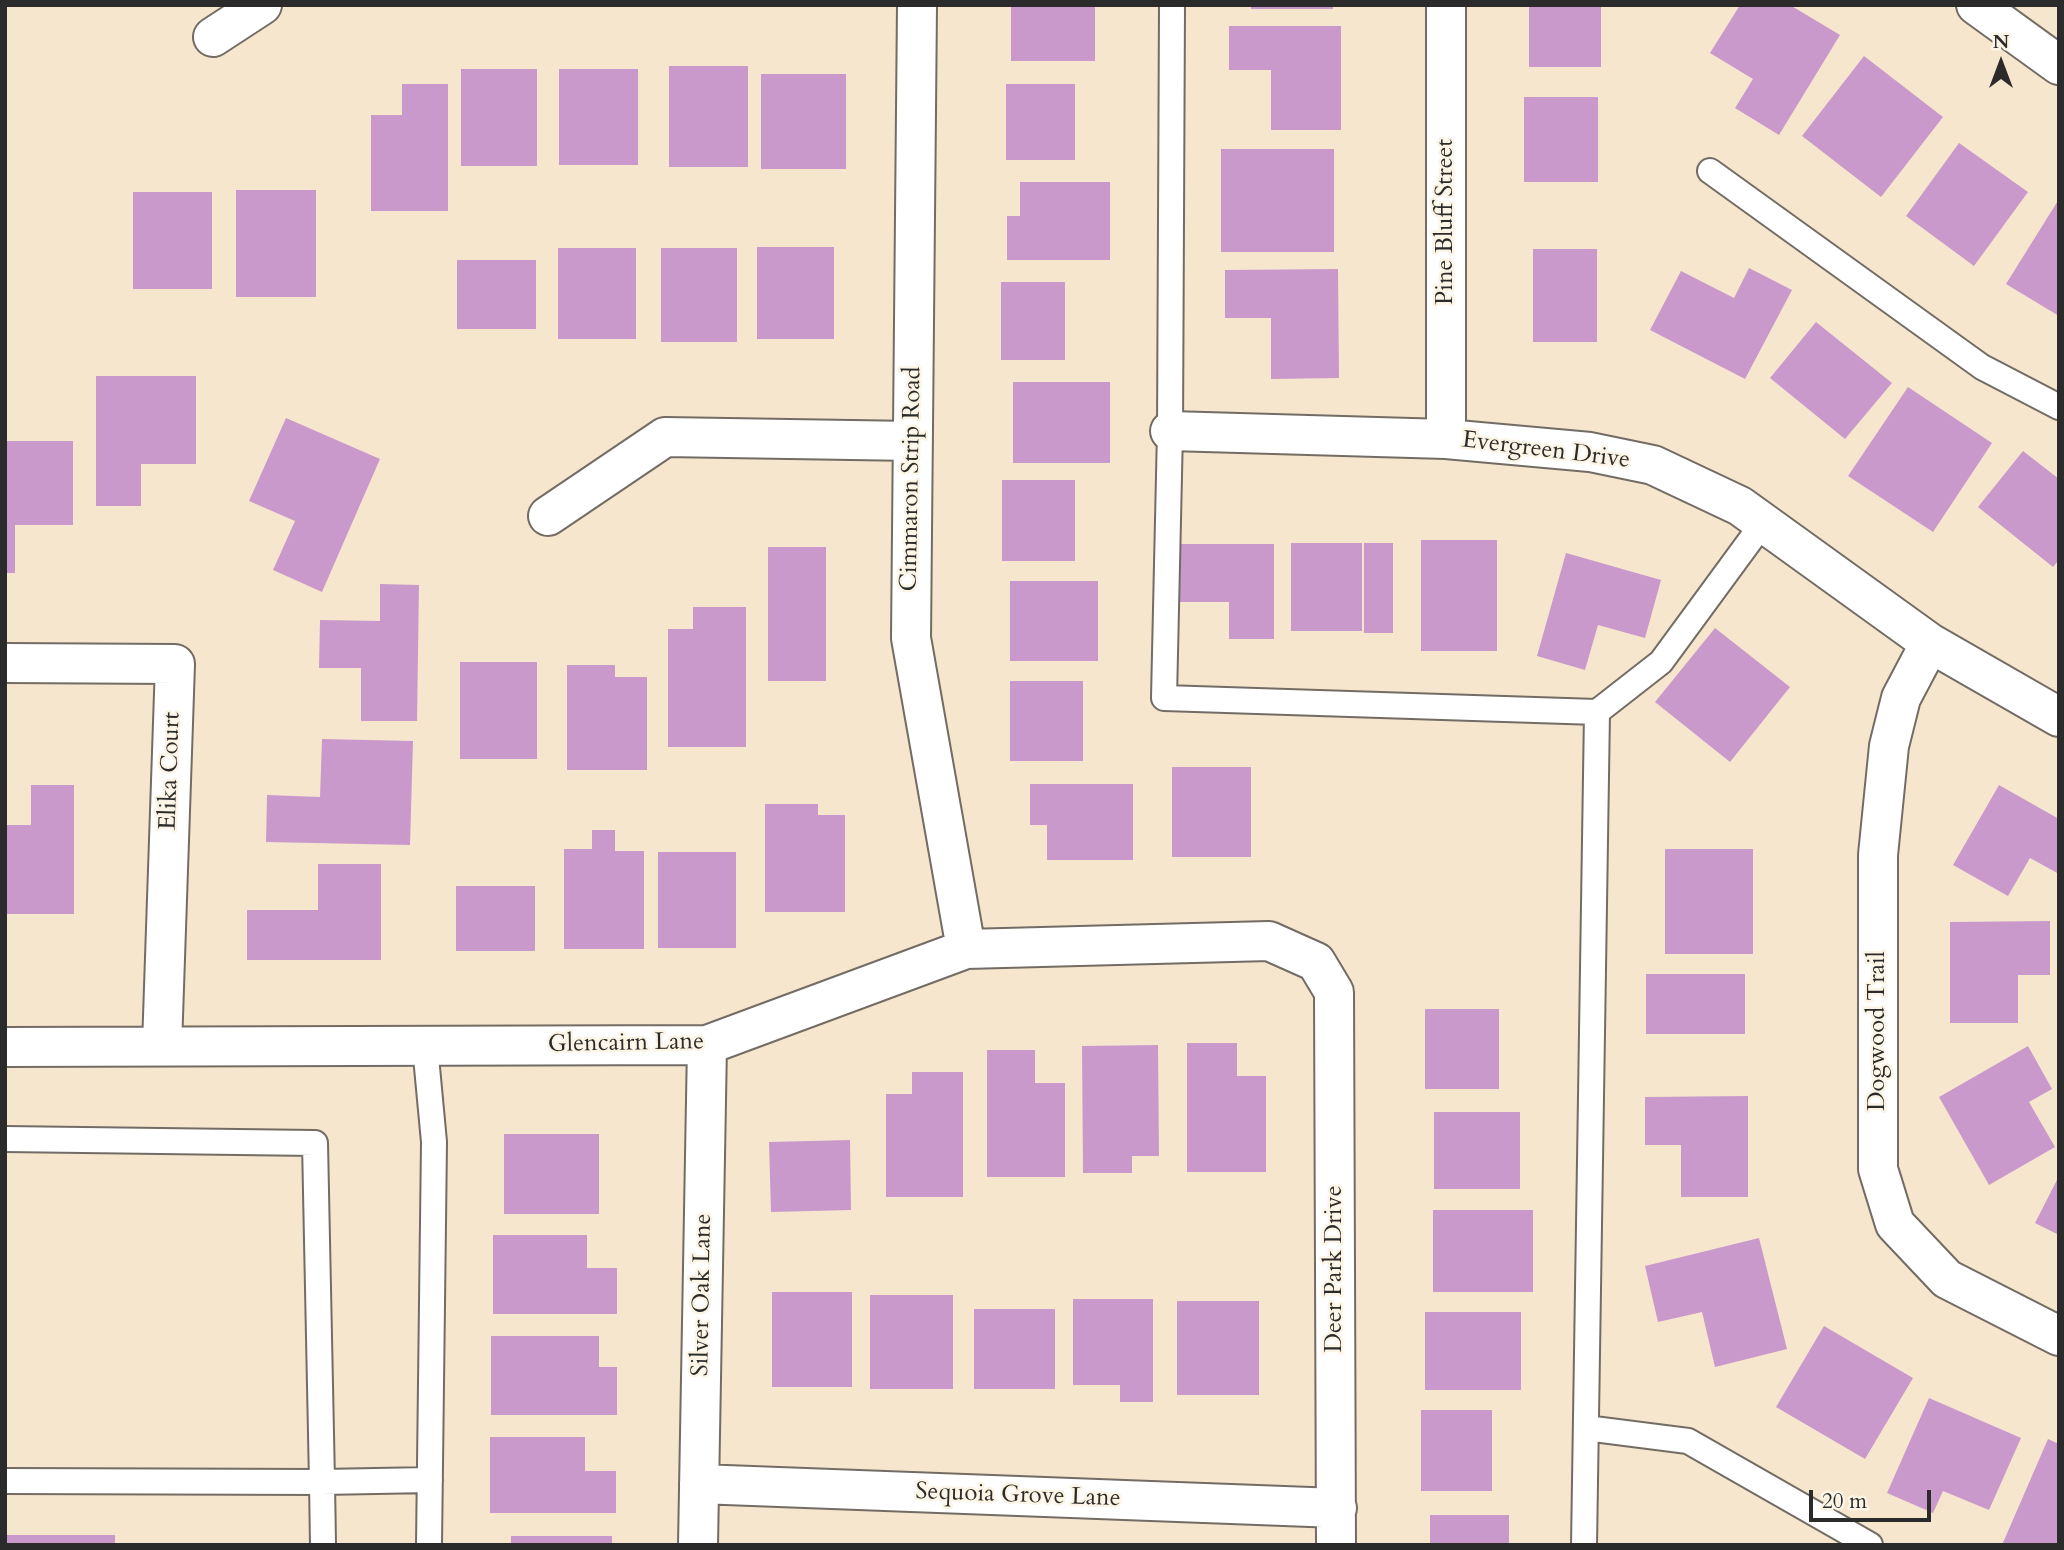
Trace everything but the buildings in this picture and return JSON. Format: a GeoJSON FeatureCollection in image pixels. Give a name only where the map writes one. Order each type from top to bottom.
{"type":"FeatureCollection","features":[{"type":"Feature","properties":{"kind":"street"},"geometry":{"type":"LineString","coordinates":[[213,37],[262,5]]}},
{"type":"Feature","properties":{"kind":"street","name":"Cimmaron Strip Road"},"geometry":{"type":"LineString","coordinates":[[917,5],[911,638],[966,948]]}},
{"type":"Feature","properties":{"kind":"street","name":"Pine Bluff Street"},"geometry":{"type":"LineString","coordinates":[[1446,5],[1446,439]]}},
{"type":"Feature","properties":{"kind":"street"},"geometry":{"type":"LineString","coordinates":[[1976,5],[2059,65]]}},
{"type":"Feature","properties":{"kind":"street","name":"Evergreen Drive"},"geometry":{"type":"LineString","coordinates":[[1170,431],[1446,439],[1590,452],[1653,465],[1740,506],[1930,643],[2059,717]]}},
{"type":"Feature","properties":{"kind":"street"},"geometry":{"type":"LineString","coordinates":[[548,516],[665,437],[913,441]]}},
{"type":"Feature","properties":{"kind":"street","name":"Dogwood Trail"},"geometry":{"type":"LineString","coordinates":[[1930,643],[1901,698],[1889,746],[1878,855],[1878,1169],[1895,1224],[1947,1279],[2059,1336]]}},
{"type":"Feature","properties":{"kind":"street","name":"Elika Court"},"geometry":{"type":"LineString","coordinates":[[5,663],[175,664],[162,1046]]}},
{"type":"Feature","properties":{"kind":"street","name":"Glencairn Lane"},"geometry":{"type":"LineString","coordinates":[[5,1047],[707,1045],[966,948],[1269,941],[1316,962],[1334,992]]}},
{"type":"Feature","properties":{"kind":"street","name":"Deer Park Drive"},"geometry":{"type":"LineString","coordinates":[[1334,992],[1336,1527]]}},
{"type":"Feature","properties":{"kind":"street","name":"Silver Oak Lane"},"geometry":{"type":"LineString","coordinates":[[698,1545],[707,1045]]}},
{"type":"Feature","properties":{"kind":"street","name":"Sequoia Grove Lane"},"geometry":{"type":"LineString","coordinates":[[699,1484],[1336,1527]]}},
{"type":"Feature","properties":{"kind":"lane"},"geometry":{"type":"LineString","coordinates":[[1172,5],[1170,431],[1164,698],[1597,712],[1661,662],[1763,523]]}},
{"type":"Feature","properties":{"kind":"lane"},"geometry":{"type":"LineString","coordinates":[[1710,171],[1982,367],[2059,407]]}},
{"type":"Feature","properties":{"kind":"lane"},"geometry":{"type":"LineString","coordinates":[[1584,1545],[1597,712]]}},
{"type":"Feature","properties":{"kind":"lane"},"geometry":{"type":"LineString","coordinates":[[425,1046],[434,1142],[429,1545]]}},
{"type":"Feature","properties":{"kind":"lane"},"geometry":{"type":"LineString","coordinates":[[5,1139],[315,1143],[323,1545]]}},
{"type":"Feature","properties":{"kind":"lane"},"geometry":{"type":"LineString","coordinates":[[1586,1428],[1688,1441],[1870,1545]]}},
{"type":"Feature","properties":{"kind":"lane"},"geometry":{"type":"LineString","coordinates":[[5,1481],[430,1480]]}}]}
